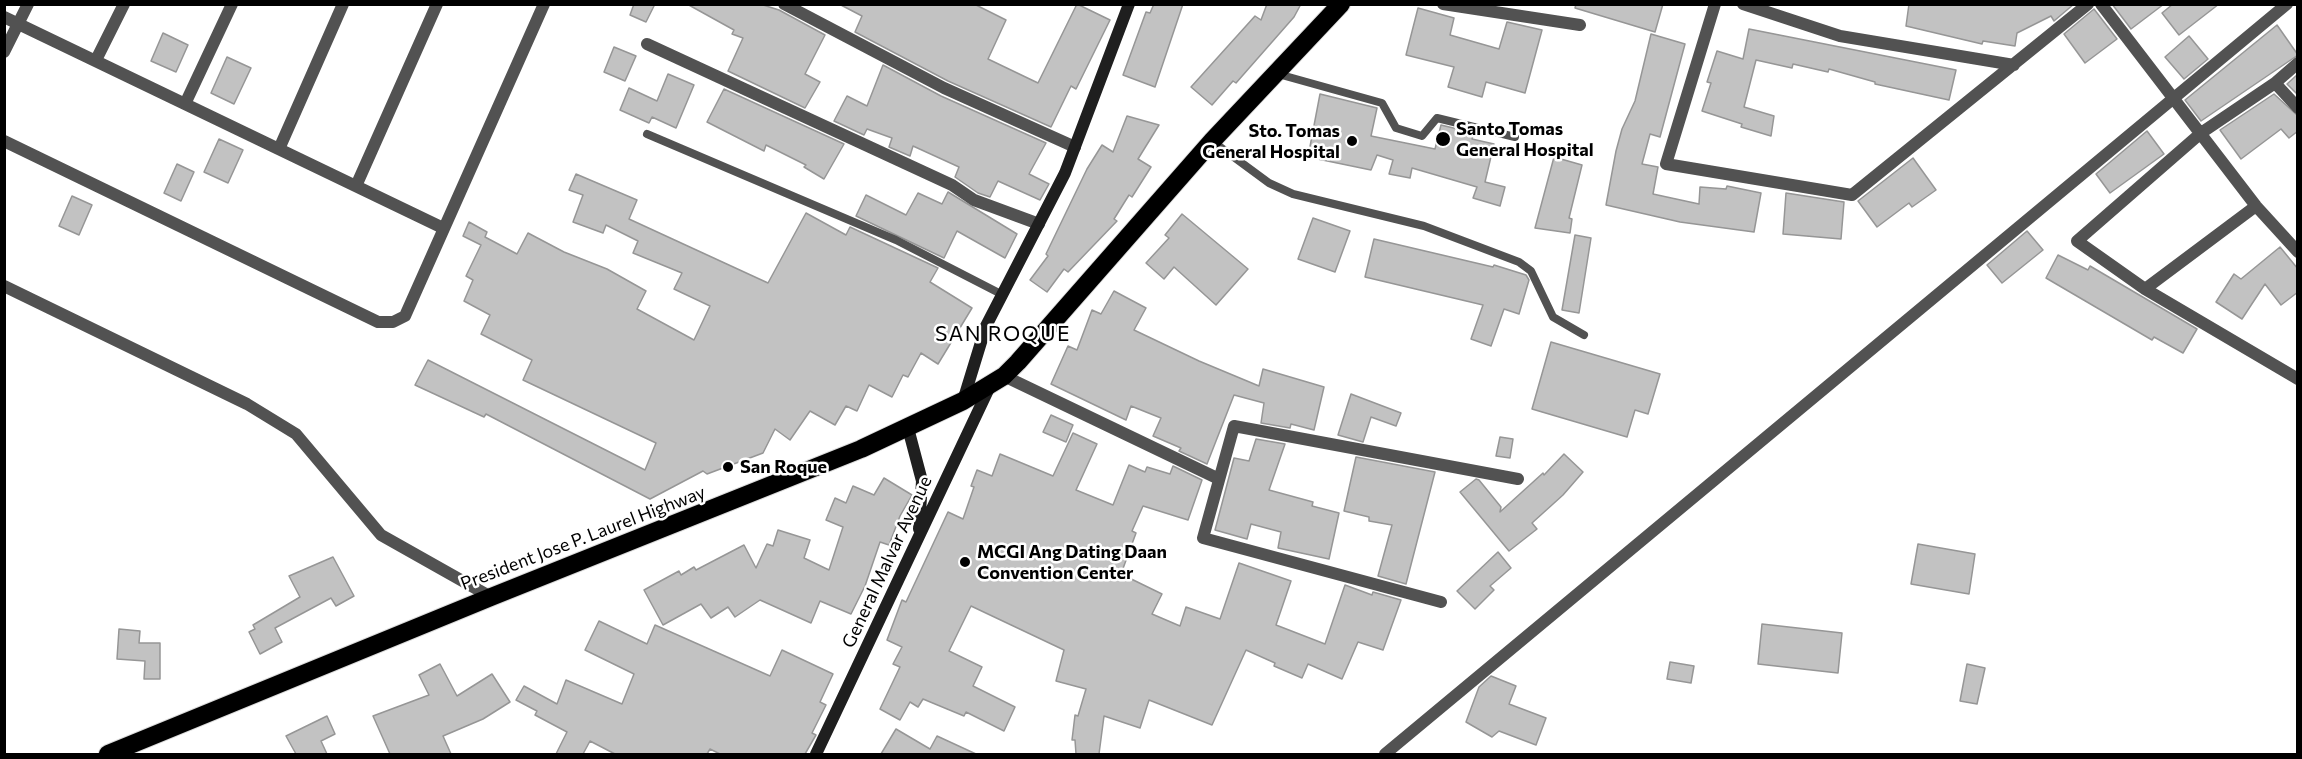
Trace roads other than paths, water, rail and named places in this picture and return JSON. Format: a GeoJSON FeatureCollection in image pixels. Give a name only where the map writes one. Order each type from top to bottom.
{"type":"FeatureCollection","features":[{"type":"Feature","properties":{"kind":"highway","name":"President Jose P. Laurel Highway"},"geometry":{"type":"LineString","coordinates":[[108,754],[491,597],[790,479],[963,402],[998,380],[1212,141],[1278,74],[1341,4]]}},
{"type":"Feature","properties":{"kind":"main road"},"geometry":{"type":"LineString","coordinates":[[963,402],[986,326],[1039,224],[1075,147],[1128,4]]}},
{"type":"Feature","properties":{"kind":"main road","name":"General Malvar Avenue"},"geometry":{"type":"LineString","coordinates":[[816,754],[919,538],[998,380]]}},
{"type":"Feature","properties":{"kind":"main road"},"geometry":{"type":"LineString","coordinates":[[908,428],[922,481],[919,538]]}},
{"type":"Feature","properties":{"kind":"street"},"geometry":{"type":"LineString","coordinates":[[4,52],[28,4]]}},
{"type":"Feature","properties":{"kind":"street"},"geometry":{"type":"LineString","coordinates":[[96,60],[123,4]]}},
{"type":"Feature","properties":{"kind":"street"},"geometry":{"type":"LineString","coordinates":[[185,104],[232,4]]}},
{"type":"Feature","properties":{"kind":"street"},"geometry":{"type":"LineString","coordinates":[[279,149],[343,4]]}},
{"type":"Feature","properties":{"kind":"street"},"geometry":{"type":"LineString","coordinates":[[356,186],[437,4]]}},
{"type":"Feature","properties":{"kind":"street"},"geometry":{"type":"LineString","coordinates":[[4,141],[378,322],[393,322],[405,316],[442,228],[544,4]]}},
{"type":"Feature","properties":{"kind":"street"},"geometry":{"type":"LineString","coordinates":[[784,4],[944,88],[1075,147]]}},
{"type":"Feature","properties":{"kind":"street"},"geometry":{"type":"LineString","coordinates":[[1443,4],[1580,25]]}},
{"type":"Feature","properties":{"kind":"street"},"geometry":{"type":"LineString","coordinates":[[1715,4],[1666,164],[1852,195],[2088,4]]}},
{"type":"Feature","properties":{"kind":"street"},"geometry":{"type":"LineString","coordinates":[[1743,4],[1840,36],[2014,65]]}},
{"type":"Feature","properties":{"kind":"street"},"geometry":{"type":"LineString","coordinates":[[2101,4],[2256,206],[2298,252]]}},
{"type":"Feature","properties":{"kind":"street"},"geometry":{"type":"LineString","coordinates":[[1385,754],[2287,4]]}},
{"type":"Feature","properties":{"kind":"street"},"geometry":{"type":"LineString","coordinates":[[4,17],[442,228]]}},
{"type":"Feature","properties":{"kind":"street"},"geometry":{"type":"LineString","coordinates":[[646,45],[952,185],[974,200],[1039,224]]}},
{"type":"Feature","properties":{"kind":"street"},"geometry":{"type":"LineString","coordinates":[[2298,63],[2275,82],[2201,133],[2077,241],[2145,289],[2298,379]]}},
{"type":"Feature","properties":{"kind":"street"},"geometry":{"type":"LineString","coordinates":[[2275,82],[2298,108]]}},
{"type":"Feature","properties":{"kind":"street"},"geometry":{"type":"LineString","coordinates":[[2145,289],[2256,206]]}},
{"type":"Feature","properties":{"kind":"street"},"geometry":{"type":"LineString","coordinates":[[4,286],[247,404],[296,434],[381,535],[491,597]]}},
{"type":"Feature","properties":{"kind":"street"},"geometry":{"type":"LineString","coordinates":[[998,380],[1219,479]]}},
{"type":"Feature","properties":{"kind":"street"},"geometry":{"type":"LineString","coordinates":[[1441,602],[1203,538],[1234,426],[1518,479]]}},
{"type":"Feature","properties":{"kind":"lane"},"geometry":{"type":"LineString","coordinates":[[1278,74],[1382,103],[1396,128],[1422,136],[1437,118],[1515,137]]}},
{"type":"Feature","properties":{"kind":"lane"},"geometry":{"type":"LineString","coordinates":[[647,134],[896,240],[1003,295]]}},
{"type":"Feature","properties":{"kind":"lane"},"geometry":{"type":"LineString","coordinates":[[1212,141],[1269,183],[1293,194],[1424,226],[1519,262],[1531,271],[1553,317],[1584,335]]}},
{"type":"Feature","properties":{"kind":"place","name":"Santo Tomas General Hospital"},"geometry":{"type":"Point","coordinates":[1443,139]}},
{"type":"Feature","properties":{"kind":"place","name":"Sto. Tomas General Hospital"},"geometry":{"type":"Point","coordinates":[1352,141]}},
{"type":"Feature","properties":{"kind":"place","name":"San Roque"},"geometry":{"type":"Point","coordinates":[728,467]}},
{"type":"Feature","properties":{"kind":"place","name":"MCGI Ang Dating Daan Convention Center"},"geometry":{"type":"Point","coordinates":[965,562]}},
{"type":"Feature","properties":{"kind":"district","name":"SAN ROQUE"},"geometry":{"type":"Point","coordinates":[1003,334]}}]}
